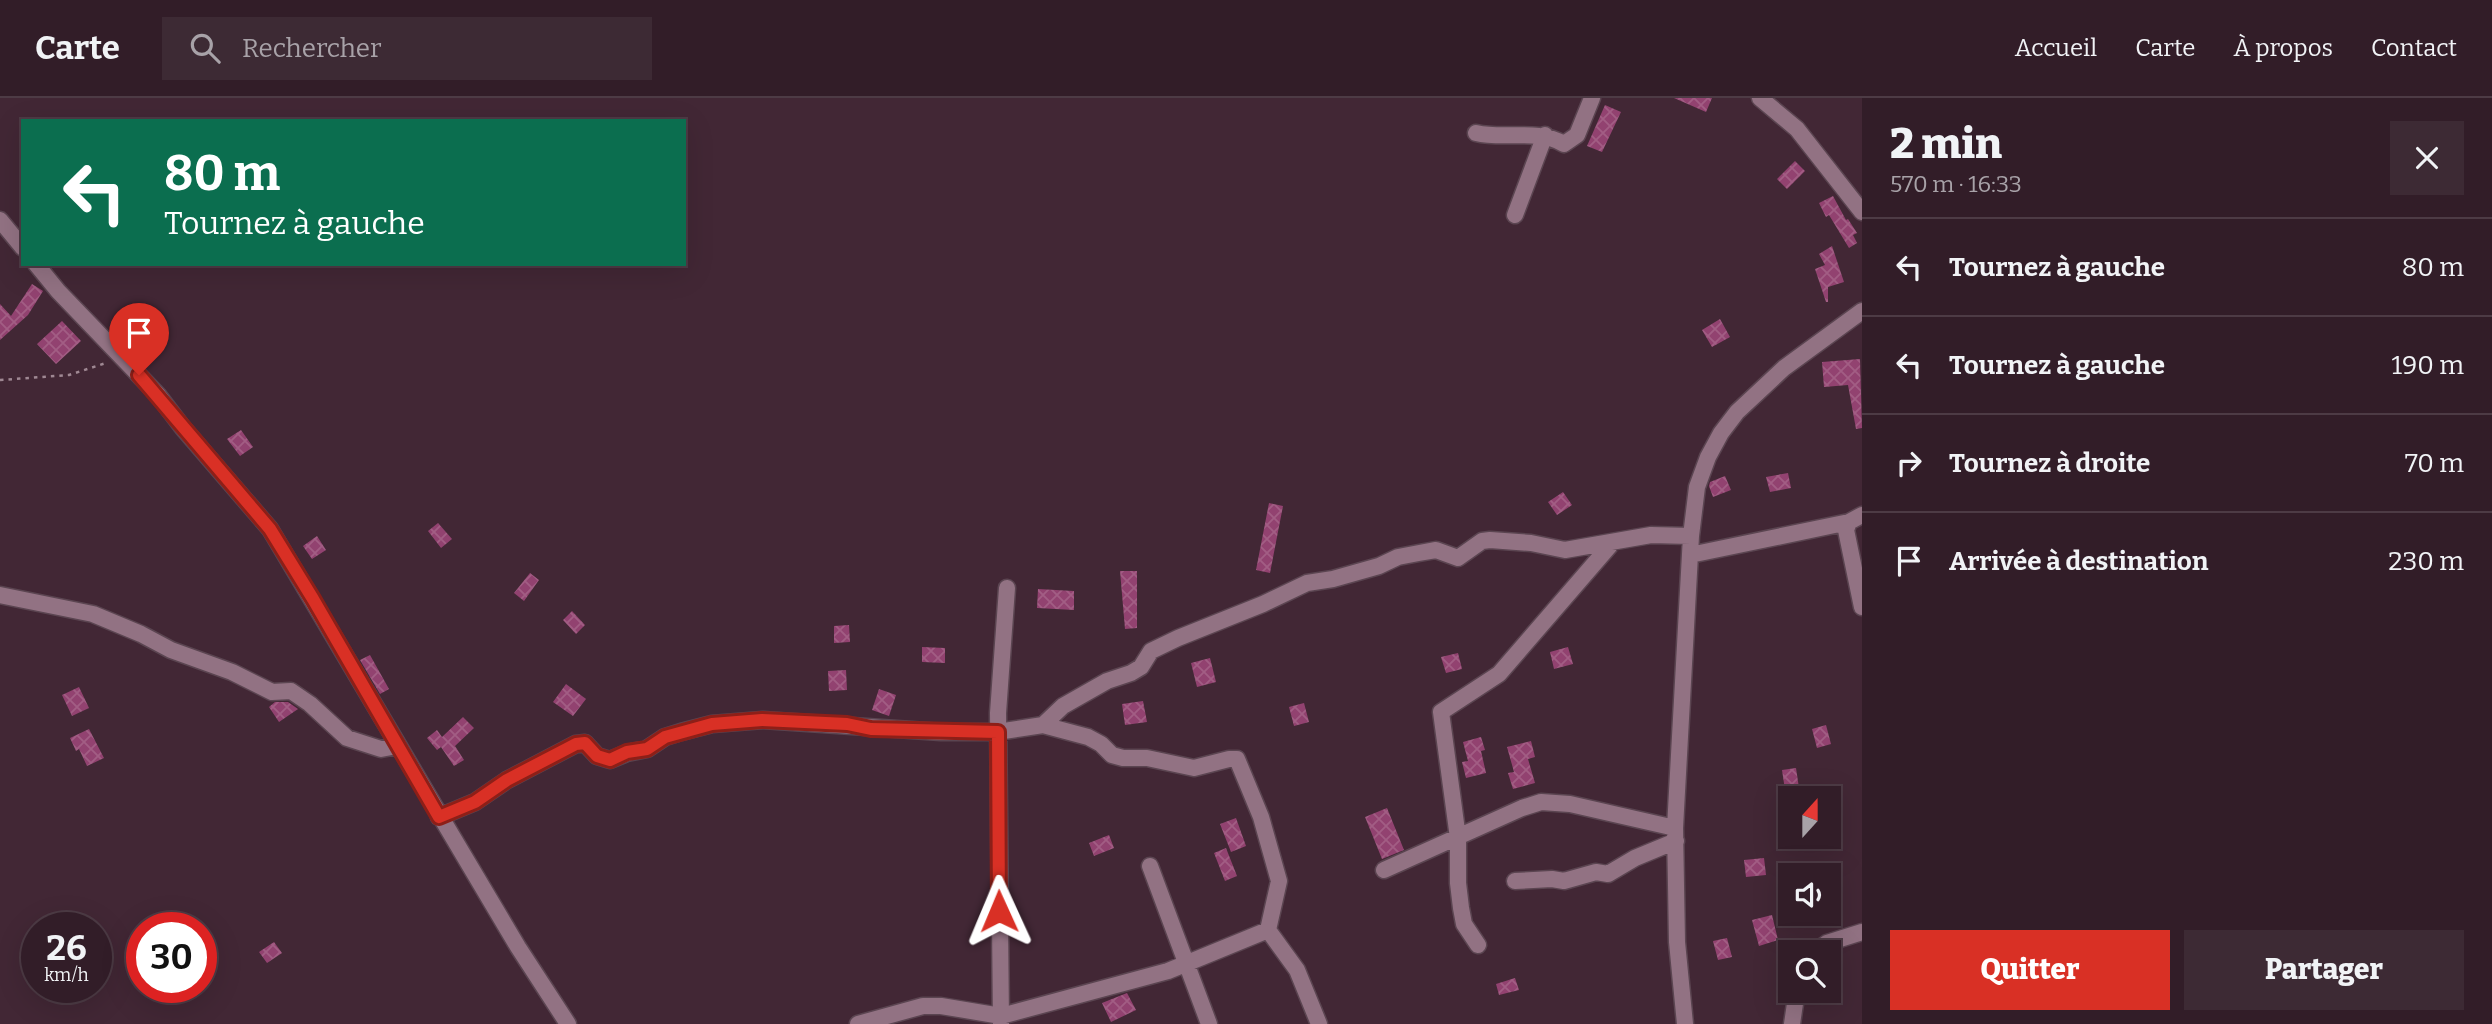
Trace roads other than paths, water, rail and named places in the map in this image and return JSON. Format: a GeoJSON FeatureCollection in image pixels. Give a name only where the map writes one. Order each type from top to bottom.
{"type":"FeatureCollection","features":[{"type":"Feature","properties":{"kind":"street"},"geometry":{"type":"LineString","coordinates":[[1476,133],[1492,137],[1545,135],[1564,144],[1572,141],[1581,128],[1592,98]]}},
{"type":"Feature","properties":{"kind":"street"},"geometry":{"type":"LineString","coordinates":[[1760,98],[1797,129],[1862,212]]}},
{"type":"Feature","properties":{"kind":"street"},"geometry":{"type":"LineString","coordinates":[[1516,215],[1545,135]]}},
{"type":"Feature","properties":{"kind":"street"},"geometry":{"type":"LineString","coordinates":[[0,220],[21,246]]}},
{"type":"Feature","properties":{"kind":"street"},"geometry":{"type":"LineString","coordinates":[[38,266],[58,291],[158,395],[270,529],[439,817],[568,1024]]}},
{"type":"Feature","properties":{"kind":"street"},"geometry":{"type":"LineString","coordinates":[[1685,1024],[1677,942],[1675,834],[1691,536],[1697,487],[1721,433],[1737,412],[1784,368],[1862,311]]}},
{"type":"Feature","properties":{"kind":"street"},"geometry":{"type":"LineString","coordinates":[[1690,555],[1855,519]]}},
{"type":"Feature","properties":{"kind":"street"},"geometry":{"type":"LineString","coordinates":[[1855,519],[1846,530],[1846,538],[1862,607]]}},
{"type":"Feature","properties":{"kind":"street"},"geometry":{"type":"LineString","coordinates":[[1043,725],[1063,706],[1107,681],[1141,667],[1151,651],[1307,583],[1379,566],[1398,557],[1436,550],[1458,558],[1482,541],[1490,540],[1531,542],[1564,550],[1651,536],[1691,536]]}},
{"type":"Feature","properties":{"kind":"street"},"geometry":{"type":"LineString","coordinates":[[1478,945],[1464,924],[1461,908],[1458,838],[1441,712],[1499,674],[1613,542]]}},
{"type":"Feature","properties":{"kind":"street"},"geometry":{"type":"LineString","coordinates":[[1001,1020],[998,732],[1007,588]]}},
{"type":"Feature","properties":{"kind":"street"},"geometry":{"type":"LineString","coordinates":[[0,594],[93,614],[171,650],[232,672],[272,692],[291,691],[310,704],[347,738],[381,749],[397,746]]}},
{"type":"Feature","properties":{"kind":"street"},"geometry":{"type":"LineString","coordinates":[[439,817],[475,802],[507,780],[576,744],[585,743],[597,756],[610,760],[627,752],[647,749],[665,737],[692,729],[712,724],[762,720],[847,724],[871,729],[998,732],[1043,725],[1088,737],[1101,744],[1112,755],[1123,758],[1147,758],[1194,768],[1237,759],[1261,817],[1279,881],[1268,930],[1297,970],[1319,1024]]}},
{"type":"Feature","properties":{"kind":"street"},"geometry":{"type":"LineString","coordinates":[[1384,870],[1541,802],[1570,804],[1675,834]]}},
{"type":"Feature","properties":{"kind":"street"},"geometry":{"type":"LineString","coordinates":[[1515,881],[1564,881],[1596,872],[1608,874],[1675,834]]}},
{"type":"Feature","properties":{"kind":"street"},"geometry":{"type":"LineString","coordinates":[[1150,866],[1209,1024]]}},
{"type":"Feature","properties":{"kind":"street"},"geometry":{"type":"LineString","coordinates":[[858,1024],[923,1006],[942,1006],[1001,1020],[1168,971],[1268,930]]}},
{"type":"Feature","properties":{"kind":"street"},"geometry":{"type":"LineString","coordinates":[[1837,940],[1862,932]]}},
{"type":"Feature","properties":{"kind":"street"},"geometry":{"type":"LineString","coordinates":[[1793,1024],[1795,1003]]}}]}
